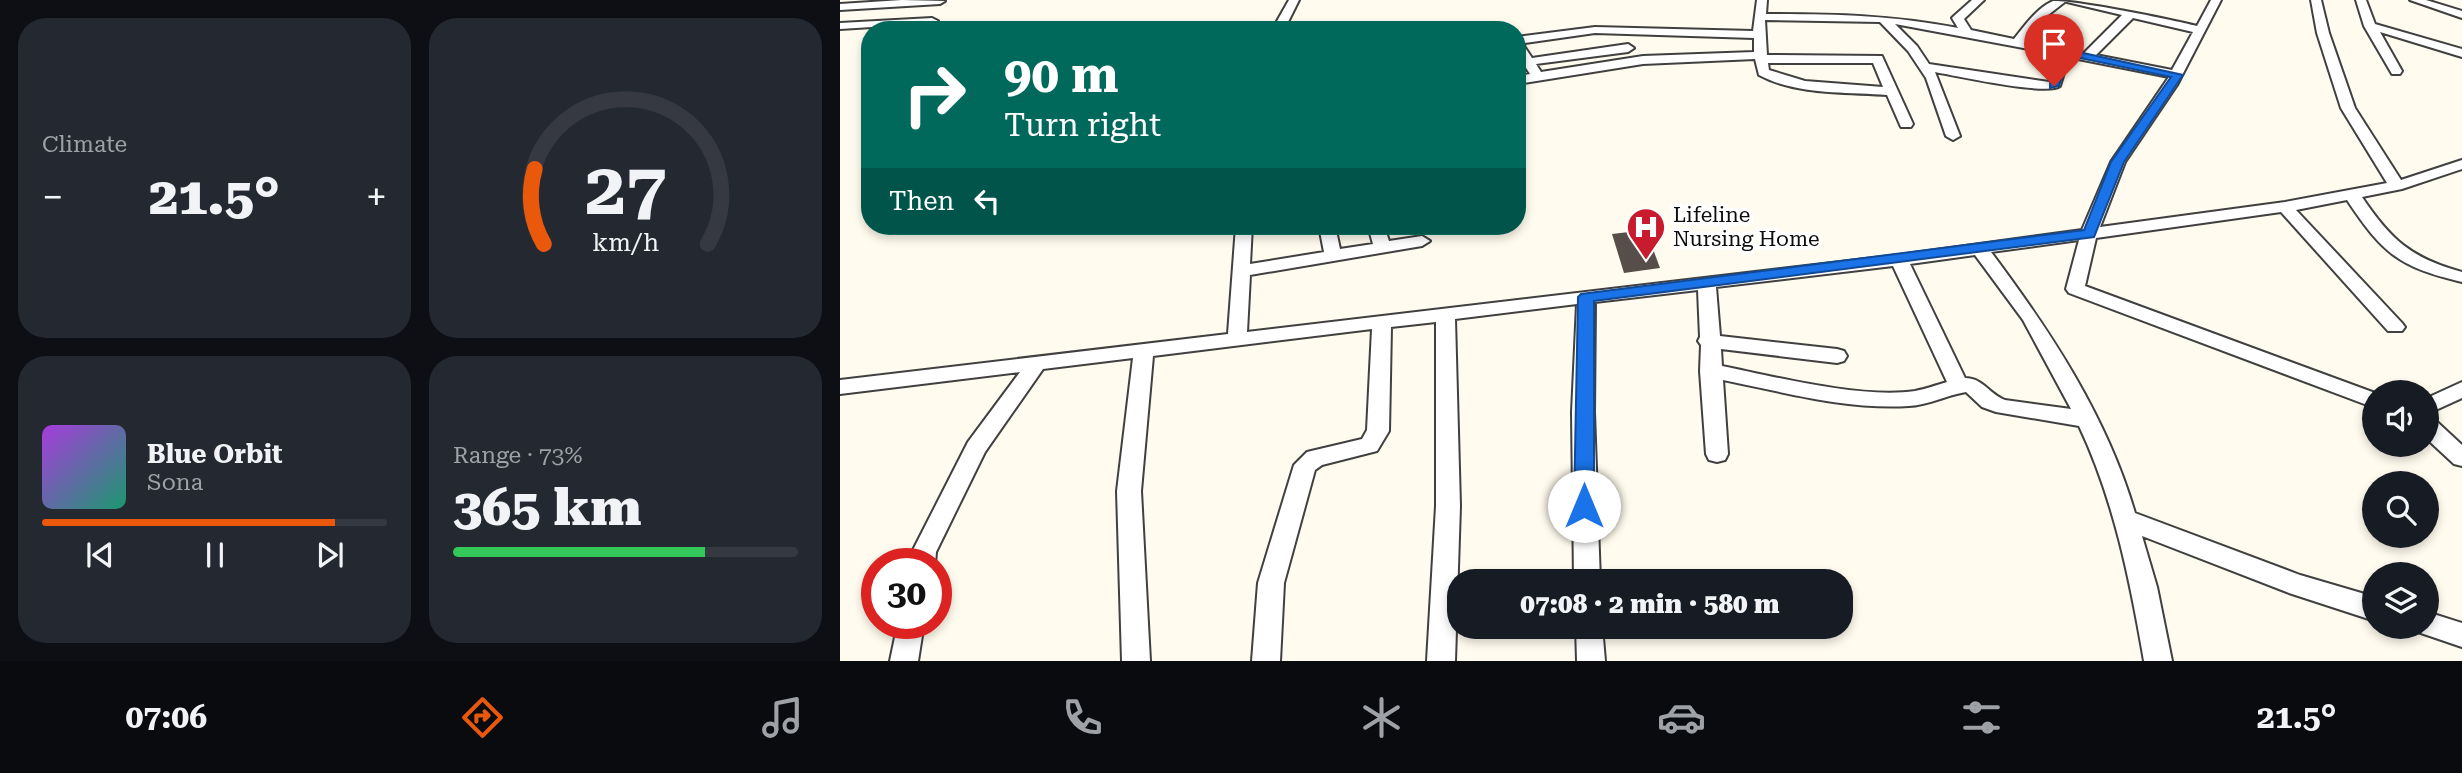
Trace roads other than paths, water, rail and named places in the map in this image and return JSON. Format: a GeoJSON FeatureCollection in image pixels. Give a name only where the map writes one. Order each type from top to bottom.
{"type":"FeatureCollection","features":[{"type":"Feature","properties":{"kind":"street"},"geometry":{"type":"LineString","coordinates":[[840,7],[940,0],[932,21]]}},
{"type":"Feature","properties":{"kind":"street"},"geometry":{"type":"LineString","coordinates":[[1283,21],[1294,0]]}},
{"type":"Feature","properties":{"kind":"street"},"geometry":{"type":"LineString","coordinates":[[1762,0],[1759,35],[1763,72],[1780,80],[1892,91]]}},
{"type":"Feature","properties":{"kind":"street"},"geometry":{"type":"LineString","coordinates":[[1966,33],[1958,18],[1979,0]]}},
{"type":"Feature","properties":{"kind":"street"},"geometry":{"type":"LineString","coordinates":[[2018,42],[2034,21],[2061,0]]}},
{"type":"Feature","properties":{"kind":"street"},"geometry":{"type":"LineString","coordinates":[[2071,0],[2201,30]]}},
{"type":"Feature","properties":{"kind":"street"},"geometry":{"type":"LineString","coordinates":[[2216,0],[2178,75],[2118,162],[2089,234],[2075,289],[2362,396]]}},
{"type":"Feature","properties":{"kind":"street"},"geometry":{"type":"LineString","coordinates":[[2316,0],[2323,33],[2348,108],[2397,187]]}},
{"type":"Feature","properties":{"kind":"street"},"geometry":{"type":"LineString","coordinates":[[2361,0],[2370,26],[2396,71]]}},
{"type":"Feature","properties":{"kind":"street"},"geometry":{"type":"LineString","coordinates":[[2415,0],[2462,15]]}},
{"type":"Feature","properties":{"kind":"street"},"geometry":{"type":"LineString","coordinates":[[1761,17],[1849,12],[1887,16],[2178,75]]}},
{"type":"Feature","properties":{"kind":"street"},"geometry":{"type":"LineString","coordinates":[[2088,56],[2131,13]]}},
{"type":"Feature","properties":{"kind":"street"},"geometry":{"type":"LineString","coordinates":[[1887,16],[1925,67],[1953,136]]}},
{"type":"Feature","properties":{"kind":"street"},"geometry":{"type":"LineString","coordinates":[[840,26],[861,26]]}},
{"type":"Feature","properties":{"kind":"street"},"geometry":{"type":"LineString","coordinates":[[2370,26],[2462,53]]}},
{"type":"Feature","properties":{"kind":"street"},"geometry":{"type":"LineString","coordinates":[[1526,48],[1611,34],[1759,35]]}},
{"type":"Feature","properties":{"kind":"street"},"geometry":{"type":"LineString","coordinates":[[1611,34],[1643,60]]}},
{"type":"Feature","properties":{"kind":"street"},"geometry":{"type":"LineString","coordinates":[[1526,49],[1628,48]]}},
{"type":"Feature","properties":{"kind":"street"},"geometry":{"type":"LineString","coordinates":[[1925,67],[2032,85],[2054,86],[2058,74],[2056,50]]}},
{"type":"Feature","properties":{"kind":"street"},"geometry":{"type":"LineString","coordinates":[[1526,58],[1536,76]]}},
{"type":"Feature","properties":{"kind":"street"},"geometry":{"type":"LineString","coordinates":[[1526,78],[1643,60],[1876,58],[1906,124]]}},
{"type":"Feature","properties":{"kind":"street"},"geometry":{"type":"LineString","coordinates":[[840,387],[1980,249],[2285,207],[2397,187],[2460,166]]}},
{"type":"Feature","properties":{"kind":"street"},"geometry":{"type":"LineString","coordinates":[[2352,195],[2393,251],[2433,270],[2462,277]]}},
{"type":"Feature","properties":{"kind":"street"},"geometry":{"type":"LineString","coordinates":[[2285,207],[2395,327]]}},
{"type":"Feature","properties":{"kind":"street"},"geometry":{"type":"LineString","coordinates":[[1237,339],[1243,235]]}},
{"type":"Feature","properties":{"kind":"street"},"geometry":{"type":"LineString","coordinates":[[1329,235],[1333,256]]}},
{"type":"Feature","properties":{"kind":"street"},"geometry":{"type":"LineString","coordinates":[[1379,235],[1383,248]]}},
{"type":"Feature","properties":{"kind":"street"},"geometry":{"type":"LineString","coordinates":[[1241,271],[1422,241]]}},
{"type":"Feature","properties":{"kind":"street"},"geometry":{"type":"LineString","coordinates":[[1980,249],[2031,318],[2087,419],[2111,469],[2144,587],[2158,661]]}},
{"type":"Feature","properties":{"kind":"street"},"geometry":{"type":"LineString","coordinates":[[1899,260],[1959,386]]}},
{"type":"Feature","properties":{"kind":"street"},"geometry":{"type":"LineString","coordinates":[[1707,283],[1708,341],[1717,454]]}},
{"type":"Feature","properties":{"kind":"street"},"geometry":{"type":"LineString","coordinates":[[1586,297],[1583,412],[1587,569]]}},
{"type":"Feature","properties":{"kind":"street"},"geometry":{"type":"LineString","coordinates":[[1441,661],[1448,506],[1446,314]]}},
{"type":"Feature","properties":{"kind":"street"},"geometry":{"type":"LineString","coordinates":[[1266,661],[1271,583],[1305,465],[1315,458],[1369,445],[1376,439],[1380,416],[1382,322]]}},
{"type":"Feature","properties":{"kind":"street"},"geometry":{"type":"LineString","coordinates":[[1708,341],[1837,356]]}},
{"type":"Feature","properties":{"kind":"street"},"geometry":{"type":"LineString","coordinates":[[1136,661],[1129,491],[1144,350]]}},
{"type":"Feature","properties":{"kind":"street"},"geometry":{"type":"LineString","coordinates":[[926,548],[976,448],[1037,363]]}},
{"type":"Feature","properties":{"kind":"street"},"geometry":{"type":"LineString","coordinates":[[1710,371],[1808,390],[1888,399],[1931,396],[1959,386],[1975,386],[1985,399],[2003,407],[2087,419]]}},
{"type":"Feature","properties":{"kind":"street"},"geometry":{"type":"LineString","coordinates":[[2439,400],[2462,388]]}},
{"type":"Feature","properties":{"kind":"street"},"geometry":{"type":"LineString","coordinates":[[2439,437],[2462,458]]}},
{"type":"Feature","properties":{"kind":"street"},"geometry":{"type":"LineString","coordinates":[[2125,519],[2298,585],[2362,605]]}},
{"type":"Feature","properties":{"kind":"street"},"geometry":{"type":"LineString","coordinates":[[2439,628],[2462,635]]}},
{"type":"Feature","properties":{"kind":"street"},"geometry":{"type":"LineString","coordinates":[[904,661],[908,639]]}},
{"type":"Feature","properties":{"kind":"street"},"geometry":{"type":"LineString","coordinates":[[1590,639],[1591,661]]}},
{"type":"Feature","properties":{"kind":"place","name":"Lifeline Nursing Home"},"geometry":{"type":"Point","coordinates":[1646,261]}}]}
